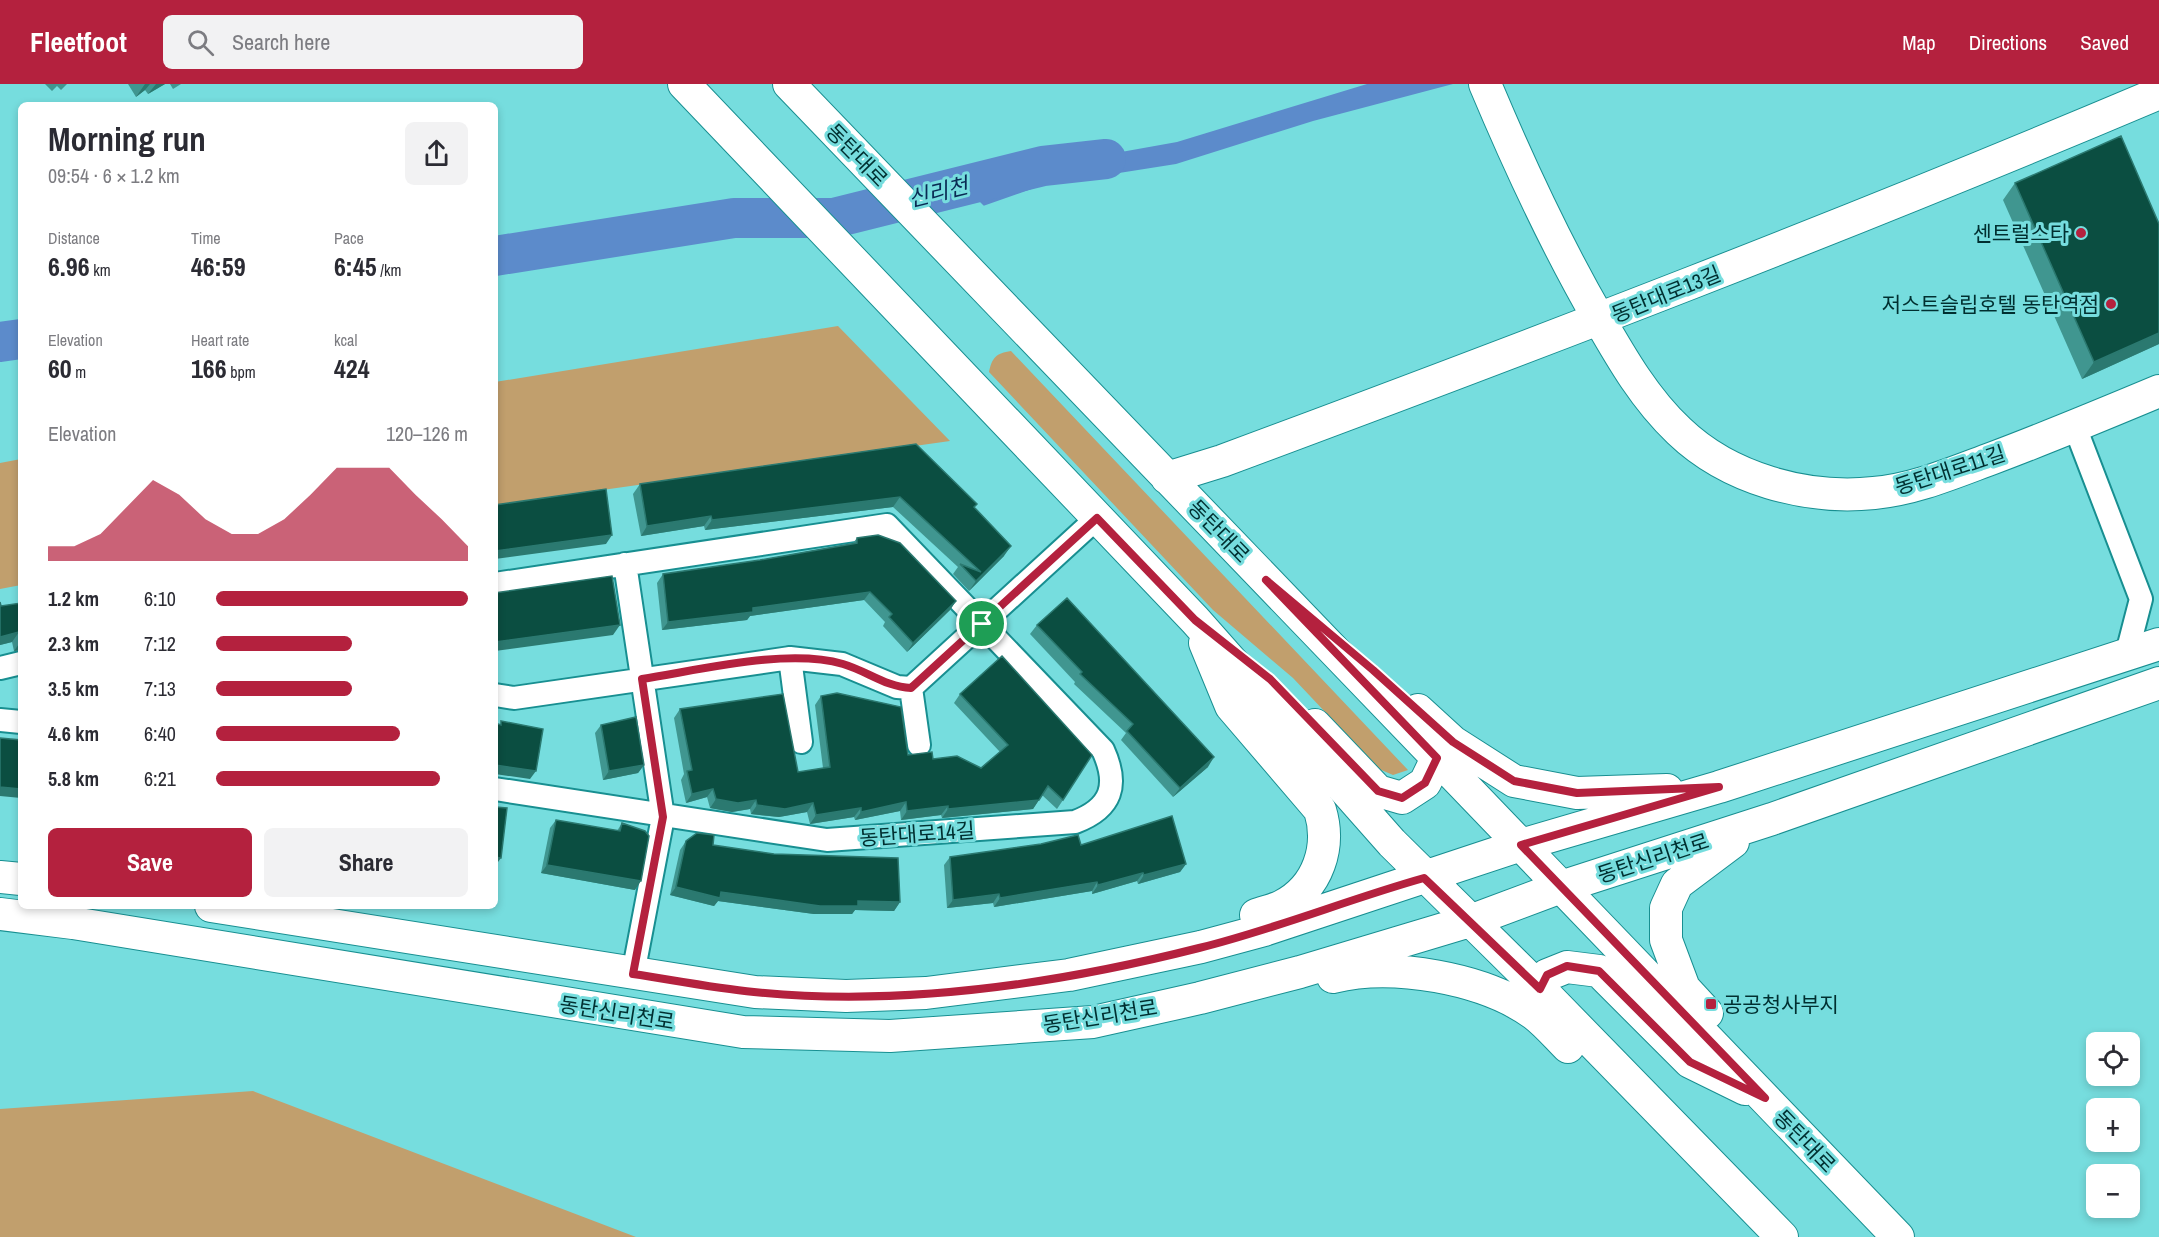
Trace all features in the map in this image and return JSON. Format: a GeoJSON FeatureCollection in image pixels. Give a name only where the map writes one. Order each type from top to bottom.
{"type":"FeatureCollection","features":[{"type":"Feature","properties":{"kind":"main road","name":"동탄대로"},"geometry":{"type":"LineString","coordinates":[[789,84],[1898,1237]]}},
{"type":"Feature","properties":{"kind":"main road","name":"동탄대로11길"},"geometry":{"type":"LineString","coordinates":[[1485,84],[1526,182],[1600,320],[1643,389],[1680,432],[1711,456],[1750,477],[1825,495],[1875,493],[1932,481],[2075,427],[2159,391]]}},
{"type":"Feature","properties":{"kind":"main road"},"geometry":{"type":"LineString","coordinates":[[687,87],[917,331],[1195,620],[1424,878],[1540,989],[1782,1237]]}},
{"type":"Feature","properties":{"kind":"main road","name":"동탄대로13길"},"geometry":{"type":"LineString","coordinates":[[1167,478],[1222,461],[1600,320],[1970,173],[2159,93]]}},
{"type":"Feature","properties":{"kind":"main road"},"geometry":{"type":"LineString","coordinates":[[1266,580],[1373,670],[1453,742],[1514,781],[1577,793],[1719,787]]}},
{"type":"Feature","properties":{"kind":"main road"},"geometry":{"type":"LineString","coordinates":[[1195,620],[1270,679],[1378,791],[1402,798],[1425,783],[1437,758]]}},
{"type":"Feature","properties":{"kind":"main road"},"geometry":{"type":"LineString","coordinates":[[1069,975],[1113,951],[1191,934],[1284,905],[1314,875],[1324,854],[1326,830],[1320,810],[1230,706],[1195,620]]}},
{"type":"Feature","properties":{"kind":"main road","name":"동탄신리천로"},"geometry":{"type":"LineString","coordinates":[[230,909],[755,992],[846,996],[926,993],[1069,975],[1201,947],[1424,878],[1521,845],[1719,787],[2159,644]]}},
{"type":"Feature","properties":{"kind":"main road","name":"동탄신리천로"},"geometry":{"type":"LineString","coordinates":[[0,914],[73,923],[743,1032],[845,1036],[959,1032],[1092,1022],[1200,998],[1311,969],[1470,921],[1561,887],[1772,819],[2159,683]]}},
{"type":"Feature","properties":{"kind":"main road"},"geometry":{"type":"LineString","coordinates":[[1765,1098],[1734,1044],[1684,988],[1666,940],[1666,908],[1677,884],[1720,850],[1772,819]]}},
{"type":"Feature","properties":{"kind":"main road"},"geometry":{"type":"LineString","coordinates":[[0,877],[18,879]]}},
{"type":"Feature","properties":{"kind":"main road"},"geometry":{"type":"LineString","coordinates":[[1540,989],[1547,975],[1567,966],[1599,971],[1690,1062],[1765,1098]]}},
{"type":"Feature","properties":{"kind":"main road"},"geometry":{"type":"LineString","coordinates":[[1200,998],[1262,994],[1350,972],[1432,974],[1497,995],[1534,1014],[1611,1089],[1690,1143]]}},
{"type":"Feature","properties":{"kind":"street"},"geometry":{"type":"LineString","coordinates":[[2075,427],[2141,598],[2127,653]]}},
{"type":"Feature","properties":{"kind":"street"},"geometry":{"type":"LineString","coordinates":[[498,695],[514,698],[790,658],[842,664],[897,687],[911,688],[1097,518]]}},
{"type":"Feature","properties":{"kind":"street","name":"동탄대로14길"},"geometry":{"type":"LineString","coordinates":[[498,584],[887,525],[1103,750],[1113,777],[1111,790],[1105,802],[1091,816],[1075,822],[827,840],[663,817],[498,790]]}},
{"type":"Feature","properties":{"kind":"street"},"geometry":{"type":"LineString","coordinates":[[625,564],[663,817],[633,974]]}},
{"type":"Feature","properties":{"kind":"street"},"geometry":{"type":"LineString","coordinates":[[790,658],[801,742]]}},
{"type":"Feature","properties":{"kind":"street"},"geometry":{"type":"LineString","coordinates":[[0,668],[18,664]]}},
{"type":"Feature","properties":{"kind":"street"},"geometry":{"type":"LineString","coordinates":[[911,688],[919,745]]}},
{"type":"Feature","properties":{"kind":"street"},"geometry":{"type":"LineString","coordinates":[[0,720],[18,722]]}},
{"type":"Feature","properties":{"kind":"shaded area"},"geometry":{"type":"Polygon","coordinates":[[[838,326],[950,441],[498,505],[498,382],[838,326]]]}},
{"type":"Feature","properties":{"kind":"shaded area"},"geometry":{"type":"Polygon","coordinates":[[[1011,351],[1408,770],[1393,775],[1379,769],[1293,678],[1213,610],[989,372],[996,357],[1011,351]]]}},
{"type":"Feature","properties":{"kind":"shaded area"},"geometry":{"type":"Polygon","coordinates":[[[18,460],[18,586],[0,589],[0,463],[18,460]]]}},
{"type":"Feature","properties":{"kind":"shaded area"},"geometry":{"type":"Polygon","coordinates":[[[253,1091],[636,1237],[0,1237],[0,1109],[253,1091]]]}},
{"type":"Feature","properties":{"kind":"water"},"geometry":{"type":"Polygon","coordinates":[[[1367,84],[1453,84],[1313,121],[1176,164],[1043,185],[886,240],[874,222],[1043,166],[1177,142],[1367,84]]]}},
{"type":"Feature","properties":{"kind":"pier"},"geometry":{"type":"Polygon","coordinates":[[[966,188],[986,208],[886,243],[871,223],[873,219],[966,188]]]}},
{"type":"Feature","properties":{"kind":"building","name":"센트럴스타"},"geometry":{"type":"Polygon","coordinates":[[[2121,136],[2159,224],[2159,333],[2094,362],[2015,183],[2121,136]]]}},
{"type":"Feature","properties":{"kind":"building"},"geometry":{"type":"Polygon","coordinates":[[[916,444],[977,504],[974,507],[1011,546],[976,581],[960,564],[981,572],[900,497],[712,520],[711,516],[647,526],[640,484],[916,444]]]}},
{"type":"Feature","properties":{"kind":"building"},"geometry":{"type":"Polygon","coordinates":[[[606,489],[612,535],[498,551],[498,505],[606,489]]]}},
{"type":"Feature","properties":{"kind":"building"},"geometry":{"type":"Polygon","coordinates":[[[878,535],[900,543],[956,601],[913,643],[889,617],[892,614],[870,592],[753,608],[753,612],[668,622],[663,574],[857,543],[857,538],[878,535]]]}},
{"type":"Feature","properties":{"kind":"building"},"geometry":{"type":"Polygon","coordinates":[[[612,576],[620,625],[498,642],[498,593],[612,576]]]}},
{"type":"Feature","properties":{"kind":"building"},"geometry":{"type":"Polygon","coordinates":[[[1067,598],[1214,757],[1180,788],[1127,731],[1133,724],[1080,674],[1082,672],[1037,625],[1067,598]]]}},
{"type":"Feature","properties":{"kind":"building"},"geometry":{"type":"Polygon","coordinates":[[[0,602],[1,606],[18,603],[18,632],[0,637],[0,602]]]}},
{"type":"Feature","properties":{"kind":"building"},"geometry":{"type":"Polygon","coordinates":[[[1002,656],[1092,755],[1063,800],[1048,786],[1039,800],[907,811],[906,802],[861,812],[861,808],[816,815],[813,803],[785,809],[757,805],[756,800],[738,803],[716,799],[713,789],[692,794],[687,771],[692,770],[680,709],[783,694],[798,772],[830,767],[821,696],[837,693],[901,707],[908,755],[932,752],[933,759],[957,756],[981,768],[1008,745],[960,694],[1002,656]]]}},
{"type":"Feature","properties":{"kind":"building"},"geometry":{"type":"Polygon","coordinates":[[[636,717],[644,765],[609,771],[601,725],[636,717]]]}},
{"type":"Feature","properties":{"kind":"building"},"geometry":{"type":"Polygon","coordinates":[[[501,721],[543,729],[536,771],[498,765],[498,724],[501,725],[501,721]]]}},
{"type":"Feature","properties":{"kind":"building"},"geometry":{"type":"Polygon","coordinates":[[[0,738],[18,740],[18,789],[0,787],[0,738]]]}},
{"type":"Feature","properties":{"kind":"building"},"geometry":{"type":"Polygon","coordinates":[[[498,807],[507,808],[501,858],[498,858],[498,807]]]}},
{"type":"Feature","properties":{"kind":"building"},"geometry":{"type":"Polygon","coordinates":[[[1172,816],[1186,864],[1098,885],[1097,882],[1000,898],[999,894],[953,900],[950,857],[1041,844],[1078,835],[1081,845],[1172,816]]]}},
{"type":"Feature","properties":{"kind":"building"},"geometry":{"type":"Polygon","coordinates":[[[556,820],[620,831],[622,823],[645,831],[649,836],[641,881],[547,865],[556,820]]]}},
{"type":"Feature","properties":{"kind":"building"},"geometry":{"type":"Polygon","coordinates":[[[697,833],[714,835],[713,845],[774,854],[898,858],[900,902],[858,901],[858,906],[820,906],[721,892],[720,898],[676,887],[686,841],[697,833]]]}},
{"type":"Feature","properties":{"kind":"waterway","name":"신리천"},"geometry":{"type":"LineString","coordinates":[[498,256],[734,218],[834,218],[1043,166],[1106,159]]}},
{"type":"Feature","properties":{"kind":"waterway","name":"신리천"},"geometry":{"type":"LineString","coordinates":[[0,342],[18,339]]}},
{"type":"Feature","properties":{"kind":"place","name":"센트럴스타"},"geometry":{"type":"Point","coordinates":[2081,233]}},
{"type":"Feature","properties":{"kind":"place","name":"저스트슬립호텔 동탄역점"},"geometry":{"type":"Point","coordinates":[2111,304]}},
{"type":"Feature","properties":{"kind":"place","name":"공공청사부지"},"geometry":{"type":"Point","coordinates":[1711,1004]}},
{"type":"Feature","properties":{"kind":"route"},"geometry":{"type":"LineString","coordinates":[[1097,518],[1195,620],[1270,679],[1378,791],[1402,798],[1425,783],[1437,758],[1266,580],[1373,670],[1453,742],[1514,781],[1577,793],[1719,787],[1521,845],[1765,1098],[1690,1062],[1599,971],[1567,966],[1547,975],[1540,989],[1424,878],[1370,893],[1264,930],[1201,947],[1069,975],[989,986],[926,993],[846,996],[755,992],[633,974],[663,817],[642,679],[790,658],[842,664],[897,687],[911,688],[982,624],[1097,518]]}}]}
